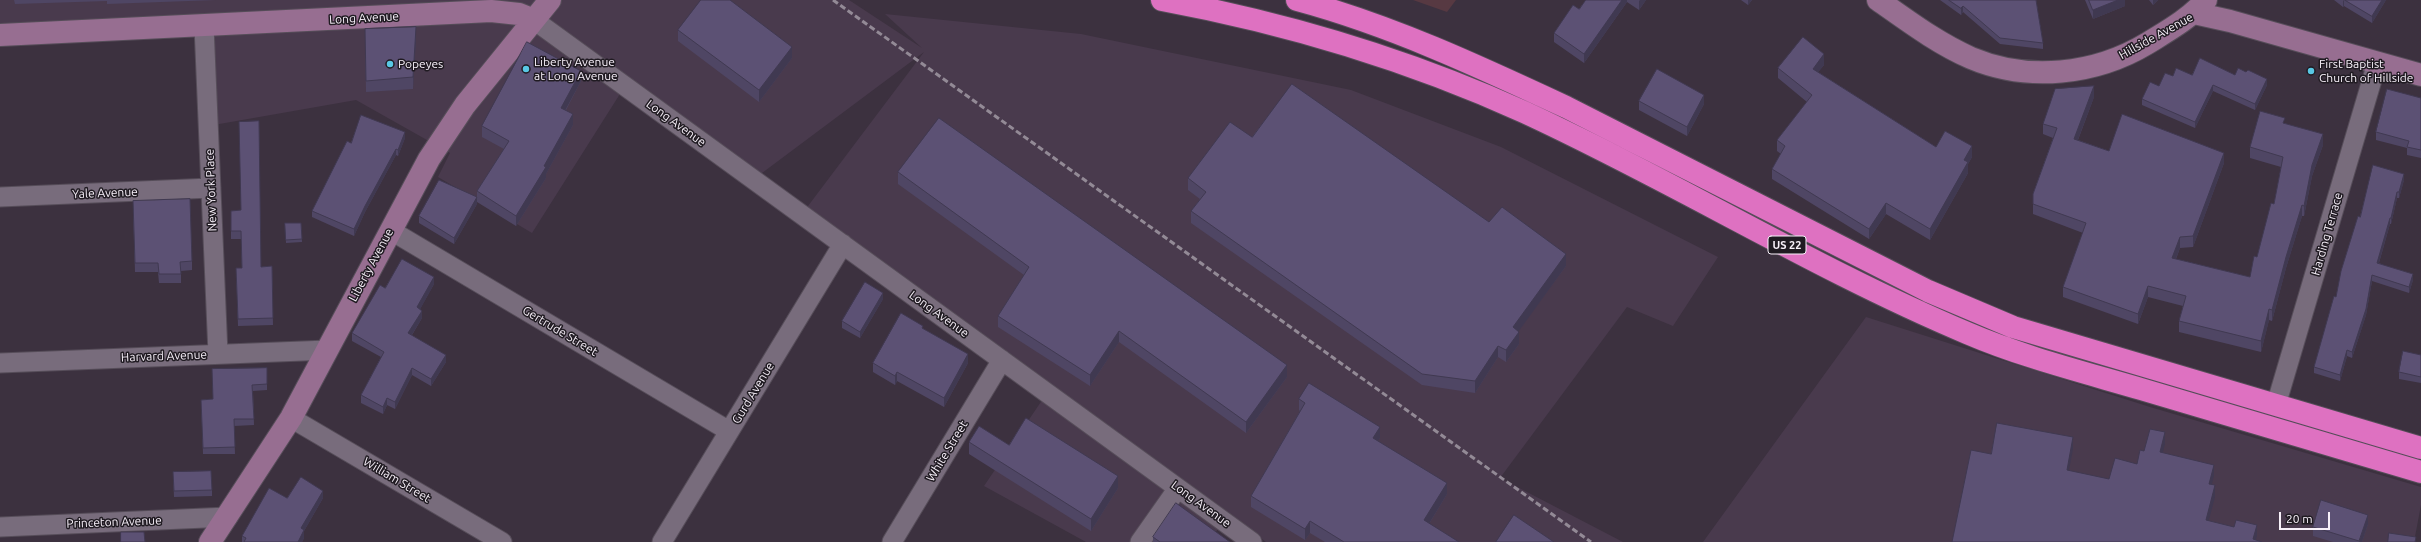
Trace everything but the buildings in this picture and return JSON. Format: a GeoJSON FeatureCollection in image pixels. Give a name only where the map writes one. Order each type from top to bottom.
{"type":"FeatureCollection","features":[{"type":"Feature","properties":{"kind":"highway","name":"US 22"},"geometry":{"type":"LineString","coordinates":[[1162,0],[1254,20],[1345,45],[1432,75],[1491,98],[1548,123],[1867,286],[1970,334],[2088,374],[2421,472]]}},
{"type":"Feature","properties":{"kind":"highway","name":"US 22"},"geometry":{"type":"LineString","coordinates":[[1296,0],[1390,30],[1573,110],[1928,291],[1985,316],[2071,345],[2421,448]]}},
{"type":"Feature","properties":{"kind":"street","name":"Liberty Avenue"},"geometry":{"type":"LineString","coordinates":[[210,542],[228,517],[291,418],[429,159],[465,105],[550,0]]}},
{"type":"Feature","properties":{"kind":"street","name":"Hillside Avenue"},"geometry":{"type":"LineString","coordinates":[[1878,0],[1934,38],[1969,57],[1997,67],[2042,73],[2076,70],[2116,59],[2141,47],[2200,6],[2421,75]]}},
{"type":"Feature","properties":{"kind":"street","name":"Long Avenue"},"geometry":{"type":"LineString","coordinates":[[0,35],[491,11],[519,14],[534,20],[1252,542]]}},
{"type":"Feature","properties":{"kind":"street","name":"New York Place"},"geometry":{"type":"LineString","coordinates":[[204,26],[218,354]]}},
{"type":"Feature","properties":{"kind":"street","name":"Harding Terrace"},"geometry":{"type":"LineString","coordinates":[[2276,406],[2377,62]]}},
{"type":"Feature","properties":{"kind":"street","name":"Yale Avenue"},"geometry":{"type":"LineString","coordinates":[[0,197],[211,188]]}},
{"type":"Feature","properties":{"kind":"street","name":"Gertrude Street"},"geometry":{"type":"LineString","coordinates":[[390,230],[730,431]]}},
{"type":"Feature","properties":{"kind":"street","name":"Gurd Avenue"},"geometry":{"type":"LineString","coordinates":[[662,542],[843,244]]}},
{"type":"Feature","properties":{"kind":"street","name":"Harvard Avenue"},"geometry":{"type":"LineString","coordinates":[[0,363],[328,350]]}},
{"type":"Feature","properties":{"kind":"street","name":"White Street"},"geometry":{"type":"LineString","coordinates":[[892,542],[1002,360]]}},
{"type":"Feature","properties":{"kind":"street","name":"William Street"},"geometry":{"type":"LineString","coordinates":[[291,418],[502,542]]}},
{"type":"Feature","properties":{"kind":"street"},"geometry":{"type":"LineString","coordinates":[[1140,542],[1178,488]]}},
{"type":"Feature","properties":{"kind":"street","name":"Princeton Avenue"},"geometry":{"type":"LineString","coordinates":[[0,527],[228,517]]}},
{"type":"Feature","properties":{"kind":"shaded area"},"geometry":{"type":"Polygon","coordinates":[[[0,0],[849,0],[922,48],[885,14],[1081,34],[1351,90],[1501,147],[1718,257],[1673,326],[1627,307],[1500,478],[1623,542],[1266,542],[1229,515],[1208,542],[1086,542],[984,486],[1051,387],[805,210],[924,52],[754,179],[625,86],[532,233],[438,177],[450,153],[356,100],[208,126],[204,26],[0,34],[0,0]]]}},
{"type":"Feature","properties":{"kind":"shaded area"},"geometry":{"type":"Polygon","coordinates":[[[1413,0],[1456,0],[1447,12],[1413,0]]]}},
{"type":"Feature","properties":{"kind":"shaded area"},"geometry":{"type":"Polygon","coordinates":[[[1866,317],[2150,407],[2421,487],[2421,505],[2414,542],[1703,542],[1866,317]]]}},
{"type":"Feature","properties":{"kind":"railway"},"geometry":{"type":"LineString","coordinates":[[833,0],[1591,542]]}},
{"type":"Feature","properties":{"kind":"place","name":"Popeyes"},"geometry":{"type":"Point","coordinates":[390,64]}},
{"type":"Feature","properties":{"kind":"place","name":"Liberty Avenue at Long Avenue"},"geometry":{"type":"Point","coordinates":[526,69]}},
{"type":"Feature","properties":{"kind":"place","name":"First Baptist Church of Hillside"},"geometry":{"type":"Point","coordinates":[2311,71]}}]}
